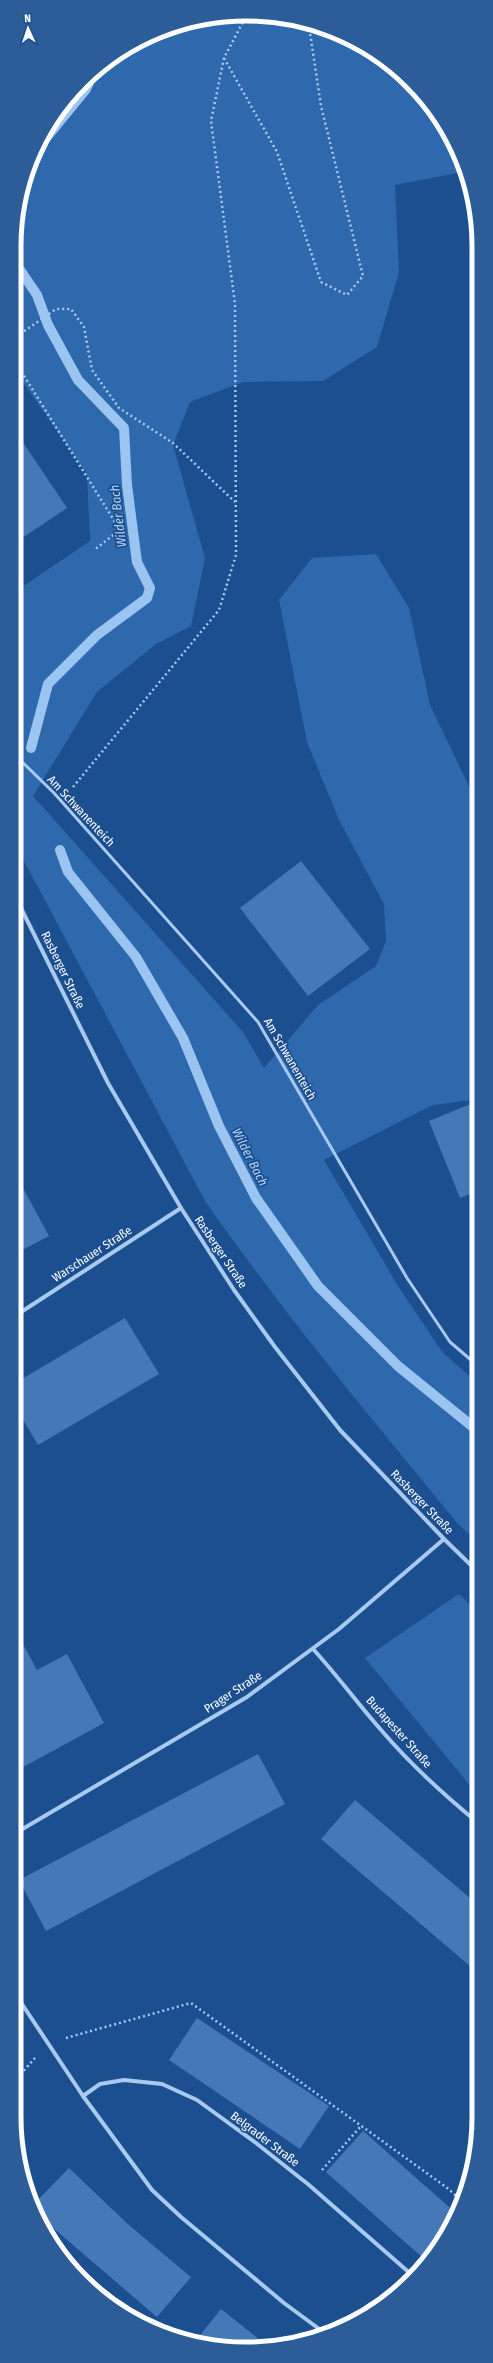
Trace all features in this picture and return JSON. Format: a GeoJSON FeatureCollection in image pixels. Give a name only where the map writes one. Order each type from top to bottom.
{"type":"FeatureCollection","features":[{"type":"Feature","properties":{"kind":"street","name":"Rasberger Straße"},"geometry":{"type":"LineString","coordinates":[[21,908],[108,1083],[181,1208],[234,1290],[340,1430],[444,1539],[472,1565]]}},
{"type":"Feature","properties":{"kind":"street","name":"Warschauer Straße"},"geometry":{"type":"LineString","coordinates":[[21,1312],[181,1208]]}},
{"type":"Feature","properties":{"kind":"street","name":"Prager Straße"},"geometry":{"type":"LineString","coordinates":[[21,1830],[247,1697],[313,1649],[444,1539]]}},
{"type":"Feature","properties":{"kind":"street","name":"Budapester Straße"},"geometry":{"type":"LineString","coordinates":[[313,1649],[382,1731],[409,1760],[440,1791],[472,1818]]}},
{"type":"Feature","properties":{"kind":"street"},"geometry":{"type":"LineString","coordinates":[[21,2002],[49,2042],[83,2096],[152,2190],[181,2217],[248,2273],[320,2330]]}},
{"type":"Feature","properties":{"kind":"street","name":"Belgrader Straße"},"geometry":{"type":"LineString","coordinates":[[83,2096],[100,2084],[124,2080],[162,2084],[197,2100],[256,2143],[309,2185],[409,2273]]}},
{"type":"Feature","properties":{"kind":"lane","name":"Am Schwanenteich"},"geometry":{"type":"LineString","coordinates":[[21,761],[54,793],[258,1022],[407,1278],[450,1342],[472,1361]]}},
{"type":"Feature","properties":{"kind":"path"},"geometry":{"type":"LineString","coordinates":[[61,801],[219,610],[236,555],[235,304],[211,121],[224,58],[243,21]]}},
{"type":"Feature","properties":{"kind":"path"},"geometry":{"type":"LineString","coordinates":[[224,58],[276,152],[321,282],[347,295],[363,276],[322,106],[310,30]]}},
{"type":"Feature","properties":{"kind":"path"},"geometry":{"type":"LineString","coordinates":[[21,333],[56,309],[71,309],[84,327],[92,370],[119,408],[174,443],[236,502]]}},
{"type":"Feature","properties":{"kind":"path"},"geometry":{"type":"LineString","coordinates":[[21,371],[120,530],[94,550]]}},
{"type":"Feature","properties":{"kind":"path"},"geometry":{"type":"LineString","coordinates":[[21,2074],[49,2042],[191,2003],[446,2187],[457,2197]]}},
{"type":"Feature","properties":{"kind":"path"},"geometry":{"type":"LineString","coordinates":[[309,2185],[361,2126]]}},
{"type":"Feature","properties":{"kind":"shaded area"},"geometry":{"type":"Polygon","coordinates":[[[232,21],[261,21],[290,25],[333,38],[372,59],[406,87],[425,109],[442,134],[460,173],[395,185],[399,272],[377,347],[323,381],[243,382],[190,402],[173,445],[205,558],[191,626],[156,644],[97,692],[33,796],[243,1032],[264,1068],[318,1005],[376,966],[386,941],[384,904],[340,822],[307,742],[279,600],[312,558],[376,554],[409,608],[430,705],[472,792],[472,1100],[433,1105],[324,1160],[398,1286],[443,1353],[472,1378],[472,1537],[458,1524],[328,1365],[265,1284],[205,1201],[21,855],[21,588],[90,541],[87,474],[21,379],[21,232],[25,203],[38,160],[59,121],[87,87],[121,59],[160,38],[203,25],[232,21]]]}},
{"type":"Feature","properties":{"kind":"shaded area"},"geometry":{"type":"Polygon","coordinates":[[[459,1594],[472,1606],[472,1788],[365,1658],[459,1594]]]}},
{"type":"Feature","properties":{"kind":"building"},"geometry":{"type":"Polygon","coordinates":[[[21,439],[67,508],[21,539],[21,439]]]}},
{"type":"Feature","properties":{"kind":"building"},"geometry":{"type":"Polygon","coordinates":[[[301,861],[370,949],[308,996],[240,908],[301,861]]]}},
{"type":"Feature","properties":{"kind":"building"},"geometry":{"type":"Polygon","coordinates":[[[472,1103],[472,1193],[460,1198],[429,1121],[472,1103]]]}},
{"type":"Feature","properties":{"kind":"building"},"geometry":{"type":"Polygon","coordinates":[[[21,1184],[49,1236],[21,1251],[21,1184]]]}},
{"type":"Feature","properties":{"kind":"building"},"geometry":{"type":"Polygon","coordinates":[[[125,1318],[159,1374],[38,1445],[21,1416],[21,1379],[125,1318]]]}},
{"type":"Feature","properties":{"kind":"building"},"geometry":{"type":"Polygon","coordinates":[[[21,1640],[37,1670],[67,1654],[104,1723],[21,1768],[21,1640]]]}},
{"type":"Feature","properties":{"kind":"building"},"geometry":{"type":"Polygon","coordinates":[[[258,1754],[285,1804],[46,1931],[21,1884],[21,1879],[258,1754]]]}},
{"type":"Feature","properties":{"kind":"building"},"geometry":{"type":"Polygon","coordinates":[[[355,1800],[472,1900],[472,1968],[321,1839],[355,1800]]]}},
{"type":"Feature","properties":{"kind":"building"},"geometry":{"type":"Polygon","coordinates":[[[197,2018],[329,2106],[300,2149],[169,2060],[197,2018]]]}},
{"type":"Feature","properties":{"kind":"building"},"geometry":{"type":"Polygon","coordinates":[[[363,2131],[452,2210],[434,2242],[422,2257],[326,2172],[363,2131]]]}},
{"type":"Feature","properties":{"kind":"building"},"geometry":{"type":"Polygon","coordinates":[[[69,2168],[130,2226],[191,2277],[157,2317],[48,2224],[37,2201],[69,2168]]]}},
{"type":"Feature","properties":{"kind":"building"},"geometry":{"type":"Polygon","coordinates":[[[221,2309],[262,2342],[232,2342],[199,2337],[221,2309]]]}},
{"type":"Feature","properties":{"kind":"waterway","name":"Wilder Bach"},"geometry":{"type":"LineString","coordinates":[[57,125],[87,87]]}},
{"type":"Feature","properties":{"kind":"waterway","name":"Wilder Bach"},"geometry":{"type":"LineString","coordinates":[[21,271],[37,295],[48,325],[78,380],[124,428],[127,485],[137,562],[150,588],[147,598],[97,635],[48,684],[31,748]]}},
{"type":"Feature","properties":{"kind":"waterway","name":"Wilder Bach"},"geometry":{"type":"LineString","coordinates":[[60,850],[68,872],[136,957],[183,1038],[219,1126],[256,1198],[318,1286],[398,1366],[472,1426]]}}]}
